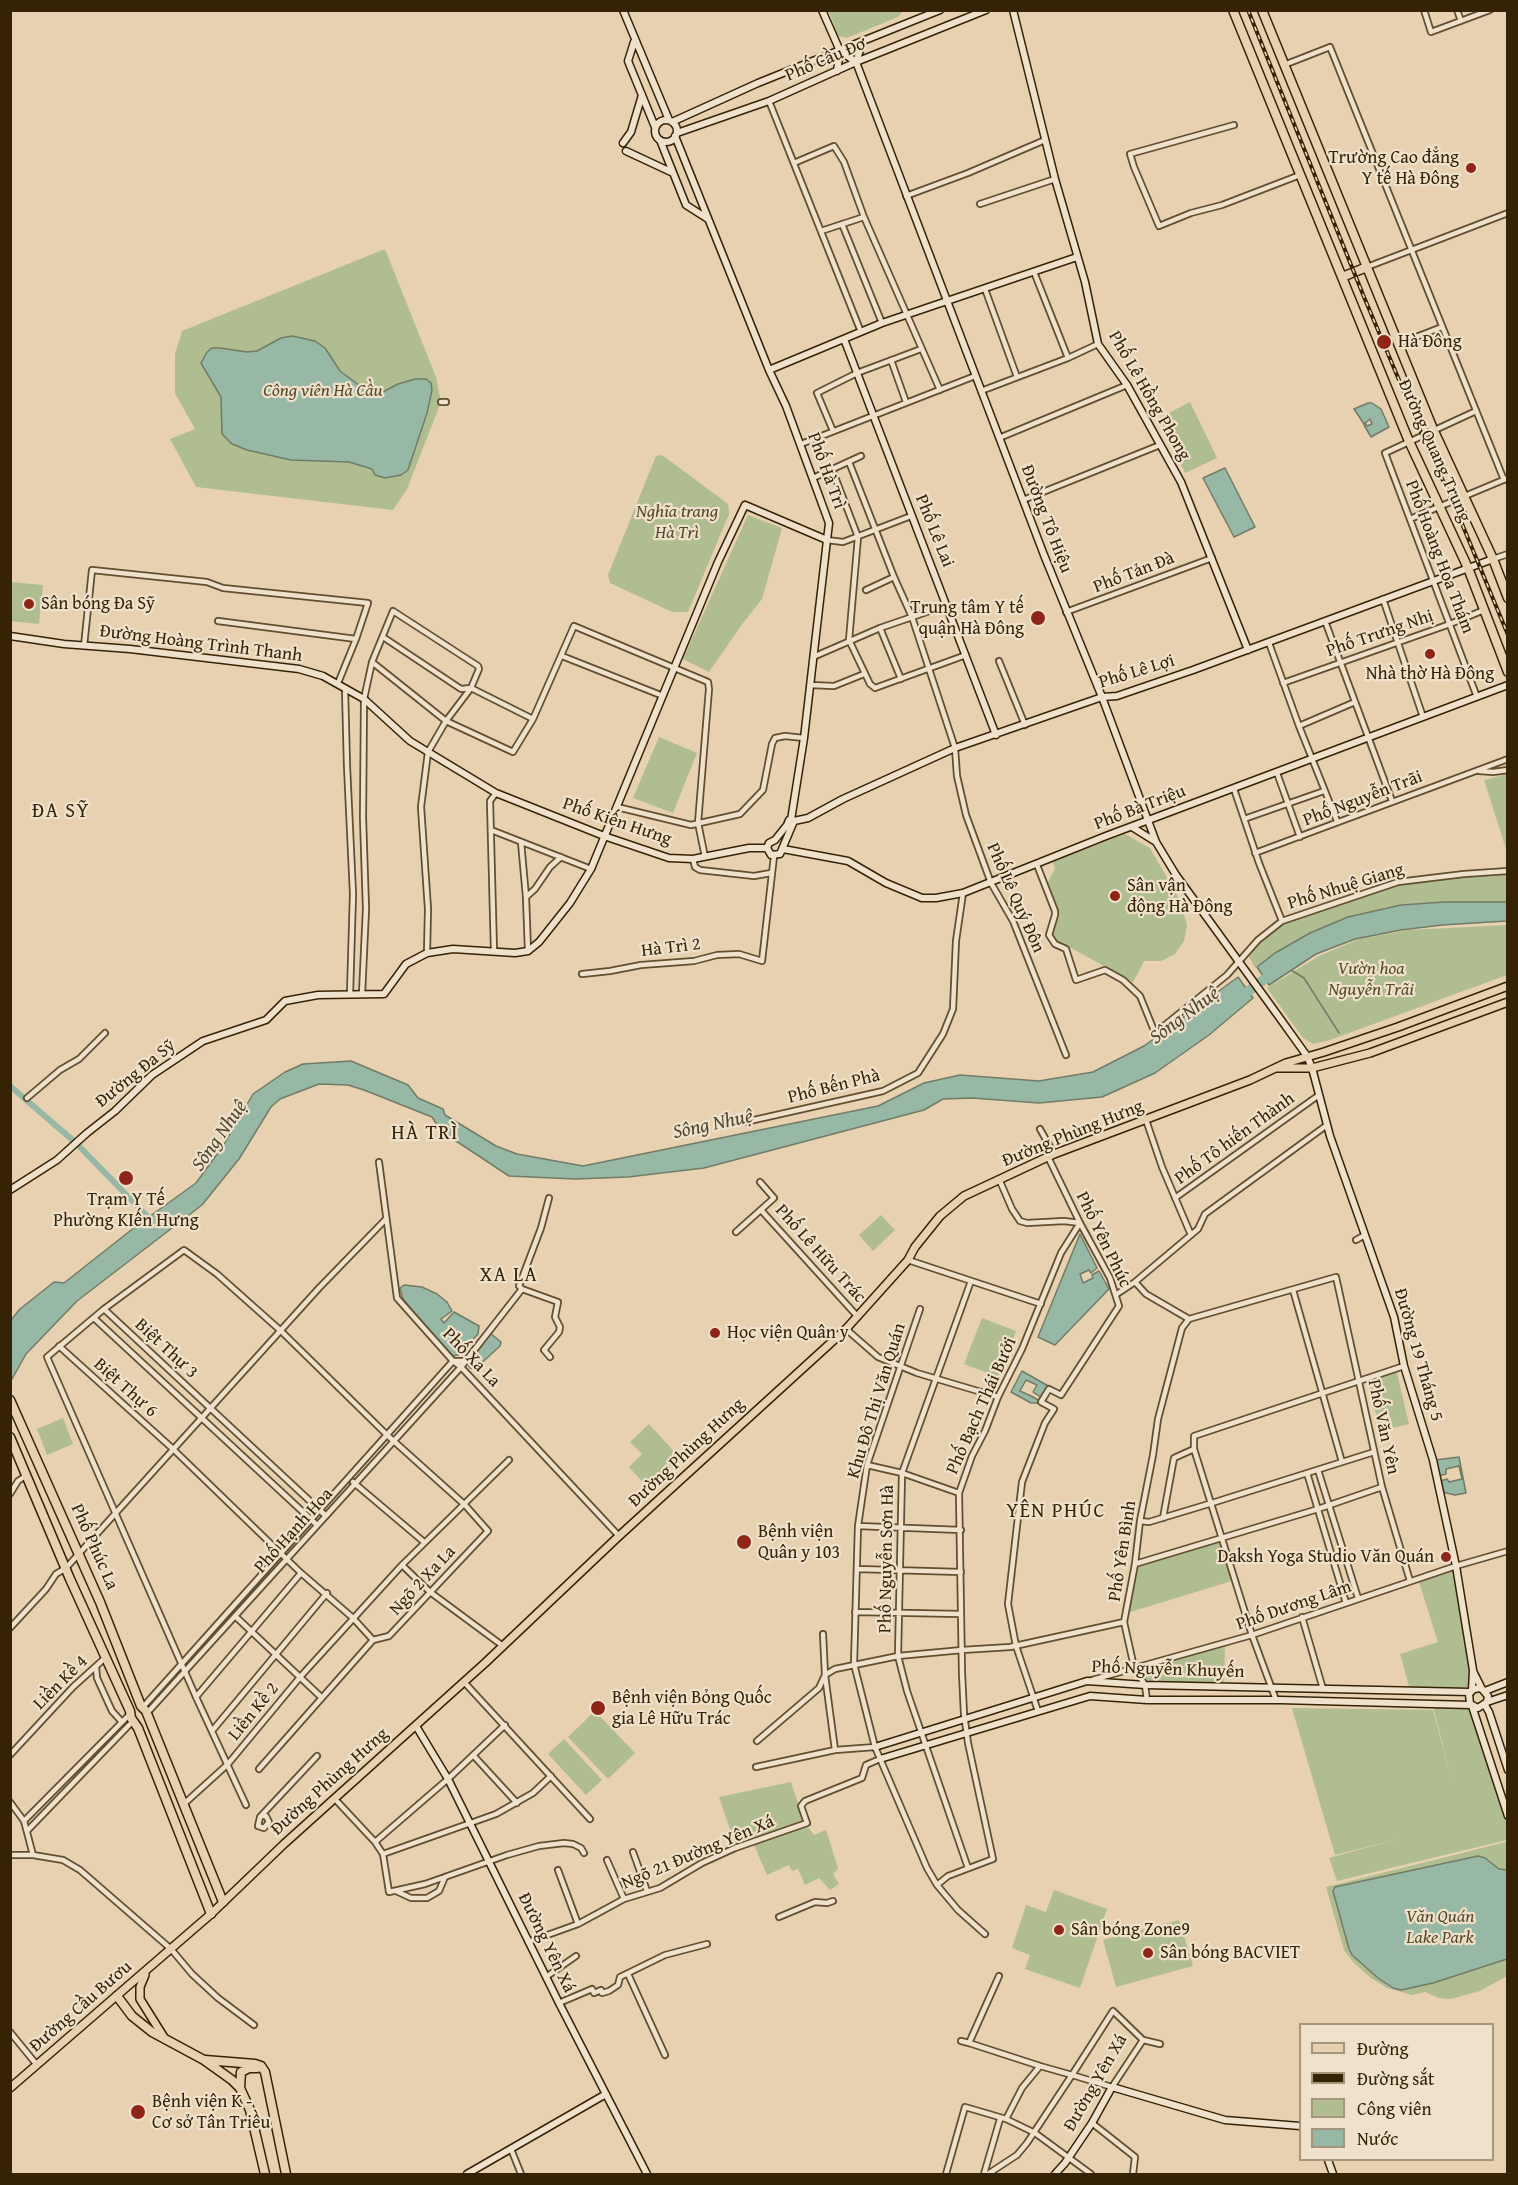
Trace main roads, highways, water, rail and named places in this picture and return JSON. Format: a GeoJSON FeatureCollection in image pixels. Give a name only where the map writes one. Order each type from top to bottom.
{"type":"FeatureCollection","features":[{"type":"Feature","properties":{"kind":"highway","name":"Đường Quang Trung"},"geometry":{"type":"LineString","coordinates":[[1233,10],[1388,390],[1468,568],[1508,672]]}},
{"type":"Feature","properties":{"kind":"highway","name":"Đường Quang Trung"},"geometry":{"type":"LineString","coordinates":[[1262,10],[1434,431],[1493,559],[1508,598]]}},
{"type":"Feature","properties":{"kind":"highway"},"geometry":{"type":"LineString","coordinates":[[1342,277],[1367,267]]}},
{"type":"Feature","properties":{"kind":"highway","name":"Phố Phúc La"},"geometry":{"type":"LineString","coordinates":[[11,1402],[79,1554],[185,1803],[223,1902]]}},
{"type":"Feature","properties":{"kind":"highway","name":"Phố Phúc La"},"geometry":{"type":"LineString","coordinates":[[10,1437],[132,1717],[211,1914]]}},
{"type":"Feature","properties":{"kind":"highway"},"geometry":{"type":"LineString","coordinates":[[135,1706],[144,1710],[144,1721],[132,1717],[135,1706]]}},
{"type":"Feature","properties":{"kind":"highway"},"geometry":{"type":"LineString","coordinates":[[117,1996],[132,2016],[152,2032],[204,2060],[240,2088],[250,2110],[266,2175]]}},
{"type":"Feature","properties":{"kind":"highway"},"geometry":{"type":"LineString","coordinates":[[204,2060],[255,2064],[263,2069],[286,2175]]}},
{"type":"Feature","properties":{"kind":"highway"},"geometry":{"type":"LineString","coordinates":[[240,2088],[241,2072],[249,2068],[263,2069]]}},
{"type":"Feature","properties":{"kind":"main road","name":"Đường Phùng Hưng"},"geometry":{"type":"LineString","coordinates":[[171,1949],[846,1329],[908,1260],[915,1247],[940,1216],[964,1196],[1051,1156],[1286,1063],[1422,1018],[1508,986]]}},
{"type":"Feature","properties":{"kind":"main road","name":"Đường Phùng Hưng"},"geometry":{"type":"LineString","coordinates":[[1275,1069],[1312,1068],[1370,1053],[1508,1002]]}},
{"type":"Feature","properties":{"kind":"main road"},"geometry":{"type":"LineString","coordinates":[[1422,1018],[1427,1032]]}},
{"type":"Feature","properties":{"kind":"main road"},"geometry":{"type":"LineString","coordinates":[[1364,1038],[1370,1053]]}},
{"type":"Feature","properties":{"kind":"main road","name":"Đường Cầu Bươu"},"geometry":{"type":"LineString","coordinates":[[10,2088],[171,1949]]}},
{"type":"Feature","properties":{"kind":"main road"},"geometry":{"type":"LineString","coordinates":[[149,1968],[140,1987],[140,1999],[165,2039]]}},
{"type":"Feature","properties":{"kind":"water"},"geometry":{"type":"Polygon","coordinates":[[[292,336],[315,341],[325,348],[340,371],[368,392],[379,394],[398,384],[415,379],[426,379],[431,383],[432,390],[427,413],[408,470],[401,475],[385,478],[375,475],[372,469],[349,462],[291,460],[247,450],[232,444],[222,434],[221,397],[201,363],[207,352],[212,348],[257,351],[281,338],[292,336]]]}},
{"type":"Feature","properties":{"kind":"water"},"geometry":{"type":"Polygon","coordinates":[[[1368,403],[1381,409],[1389,427],[1371,437],[1364,425],[1372,424],[1370,419],[1364,424],[1354,409],[1368,403]]]}},
{"type":"Feature","properties":{"kind":"water"},"geometry":{"type":"Polygon","coordinates":[[[1225,468],[1255,527],[1234,537],[1203,478],[1225,468]]]}},
{"type":"Feature","properties":{"kind":"water"},"geometry":{"type":"Polygon","coordinates":[[[1507,902],[1507,921],[1442,925],[1355,939],[1316,954],[1269,985],[1257,967],[1275,953],[1310,933],[1348,917],[1401,905],[1507,902]]]}},
{"type":"Feature","properties":{"kind":"water"},"geometry":{"type":"Polygon","coordinates":[[[1238,977],[1253,998],[1209,1035],[1155,1073],[1102,1097],[1039,1103],[972,1098],[943,1099],[924,1110],[704,1168],[628,1177],[575,1179],[509,1176],[441,1131],[432,1117],[348,1085],[319,1084],[280,1099],[271,1107],[239,1159],[202,1205],[77,1301],[26,1354],[12,1379],[11,1320],[20,1309],[54,1282],[64,1283],[196,1183],[223,1146],[253,1094],[285,1072],[303,1064],[351,1061],[408,1085],[418,1098],[443,1109],[445,1115],[496,1146],[517,1154],[583,1166],[878,1106],[924,1083],[960,1075],[1039,1081],[1093,1072],[1144,1046],[1238,977]]]}},
{"type":"Feature","properties":{"kind":"water"},"geometry":{"type":"Polygon","coordinates":[[[1080,1234],[1097,1268],[1091,1273],[1089,1270],[1080,1274],[1083,1283],[1093,1278],[1092,1275],[1099,1271],[1109,1289],[1055,1345],[1038,1337],[1080,1234]]]}},
{"type":"Feature","properties":{"kind":"water"},"geometry":{"type":"Polygon","coordinates":[[[404,1285],[422,1287],[437,1294],[447,1302],[452,1311],[441,1319],[444,1323],[454,1312],[479,1326],[478,1334],[458,1355],[451,1356],[403,1299],[400,1288],[404,1285]]]}},
{"type":"Feature","properties":{"kind":"water"},"geometry":{"type":"Polygon","coordinates":[[[490,1333],[501,1342],[500,1346],[475,1369],[470,1368],[466,1362],[490,1333]]]}},
{"type":"Feature","properties":{"kind":"water"},"geometry":{"type":"Polygon","coordinates":[[[1022,1371],[1050,1387],[1042,1398],[1033,1392],[1037,1385],[1026,1380],[1020,1391],[1040,1401],[1039,1403],[1031,1403],[1011,1392],[1022,1371]]]}},
{"type":"Feature","properties":{"kind":"water"},"geometry":{"type":"Polygon","coordinates":[[[1459,1457],[1466,1493],[1455,1495],[1442,1492],[1440,1481],[1447,1479],[1449,1482],[1462,1479],[1459,1466],[1446,1469],[1446,1474],[1438,1476],[1435,1460],[1459,1457]]]}},
{"type":"Feature","properties":{"kind":"water","name":"Văn Quán Lake Park"},"geometry":{"type":"Polygon","coordinates":[[[1478,1856],[1485,1858],[1499,1869],[1507,1870],[1507,1959],[1433,1983],[1401,1990],[1393,1988],[1378,1978],[1352,1955],[1333,1891],[1335,1887],[1478,1856]]]}},
{"type":"Feature","properties":{"kind":"waterway","name":"Sông Nhuệ"},"geometry":{"type":"LineString","coordinates":[[1239,998],[1277,970]]}},
{"type":"Feature","properties":{"kind":"waterway"},"geometry":{"type":"LineString","coordinates":[[1291,970],[1304,978],[1339,1033]]}},
{"type":"Feature","properties":{"kind":"waterway"},"geometry":{"type":"LineString","coordinates":[[10,1086],[76,1143],[148,1217]]}},
{"type":"Feature","properties":{"kind":"railway"},"geometry":{"type":"LineString","coordinates":[[1248,10],[1364,297],[1508,635]]}},
{"type":"Feature","properties":{"kind":"place","name":"Trường Cao đẳng Y tế Hà Đông"},"geometry":{"type":"Point","coordinates":[1471,168]}},
{"type":"Feature","properties":{"kind":"place","name":"Hà Đông"},"geometry":{"type":"Point","coordinates":[1384,342]}},
{"type":"Feature","properties":{"kind":"place","name":"Sân bóng Đa Sỹ"},"geometry":{"type":"Point","coordinates":[29,604]}},
{"type":"Feature","properties":{"kind":"place","name":"Trung tâm Y tế quận Hà Đông"},"geometry":{"type":"Point","coordinates":[1038,618]}},
{"type":"Feature","properties":{"kind":"place","name":"Nhà thờ Hà Đông"},"geometry":{"type":"Point","coordinates":[1430,654]}},
{"type":"Feature","properties":{"kind":"place","name":"Sân vận động Hà Đông"},"geometry":{"type":"Point","coordinates":[1115,896]}},
{"type":"Feature","properties":{"kind":"place","name":"Trạm Y Tế Phường KIến Hưng"},"geometry":{"type":"Point","coordinates":[126,1178]}},
{"type":"Feature","properties":{"kind":"place","name":"Học viện Quân y"},"geometry":{"type":"Point","coordinates":[715,1333]}},
{"type":"Feature","properties":{"kind":"place","name":"Bệnh viện Quân y 103"},"geometry":{"type":"Point","coordinates":[744,1542]}},
{"type":"Feature","properties":{"kind":"place","name":"Daksh Yoga Studio Văn Quán"},"geometry":{"type":"Point","coordinates":[1446,1557]}},
{"type":"Feature","properties":{"kind":"place","name":"Bệnh viện Bỏng Quốc gia Lê Hữu Trác"},"geometry":{"type":"Point","coordinates":[598,1708]}},
{"type":"Feature","properties":{"kind":"place","name":"Sân bóng Zone9"},"geometry":{"type":"Point","coordinates":[1059,1930]}},
{"type":"Feature","properties":{"kind":"place","name":"Sân bóng BACVIET"},"geometry":{"type":"Point","coordinates":[1148,1953]}},
{"type":"Feature","properties":{"kind":"place","name":"Bệnh viện K - Cơ sở Tân Triều"},"geometry":{"type":"Point","coordinates":[138,2112]}},
{"type":"Feature","properties":{"kind":"district","name":"ĐA SỸ"},"geometry":{"type":"Point","coordinates":[61,812]}},
{"type":"Feature","properties":{"kind":"district","name":"HÀ TRÌ"},"geometry":{"type":"Point","coordinates":[425,1134]}},
{"type":"Feature","properties":{"kind":"district","name":"XA LA"},"geometry":{"type":"Point","coordinates":[509,1276]}},
{"type":"Feature","properties":{"kind":"district","name":"YÊN PHÚC"},"geometry":{"type":"Point","coordinates":[1056,1512]}},
{"type":"Feature","properties":{"kind":"park label","name":"Công viên Hà Cầu"},"geometry":{"type":"Point","coordinates":[323,391]}},
{"type":"Feature","properties":{"kind":"park label","name":"Nghĩa trang Hà Trì"},"geometry":{"type":"Point","coordinates":[677,522]}},
{"type":"Feature","properties":{"kind":"park label","name":"Vườn hoa Nguyễn Trãi"},"geometry":{"type":"Point","coordinates":[1371,979]}}]}
